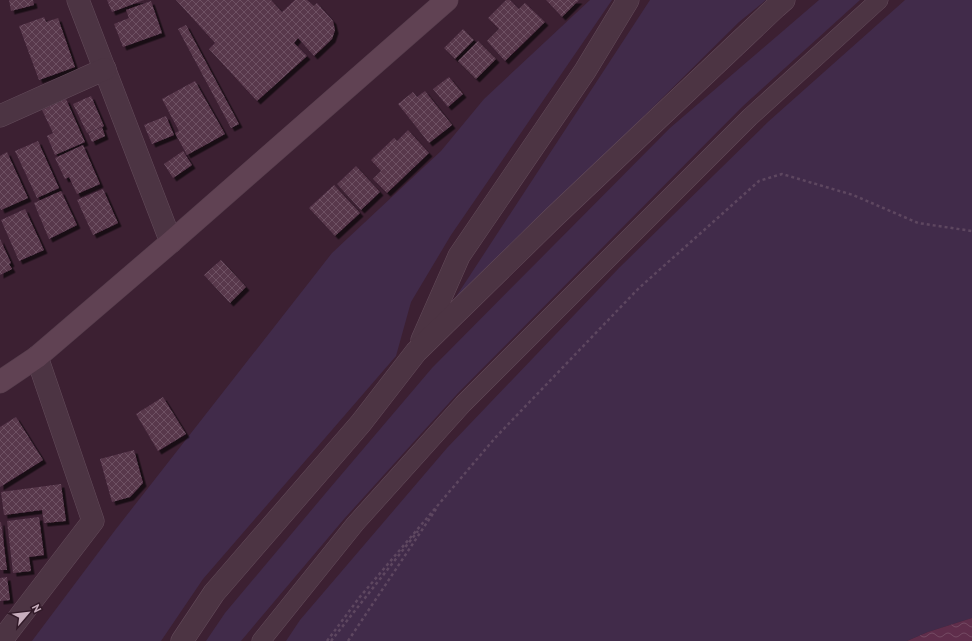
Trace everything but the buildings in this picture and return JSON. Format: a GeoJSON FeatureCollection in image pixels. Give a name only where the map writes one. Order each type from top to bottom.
{"type":"FeatureCollection","features":[{"type":"Feature","properties":{"kind":"street"},"geometry":{"type":"LineString","coordinates":[[78,0],[171,242]]}},
{"type":"Feature","properties":{"kind":"street"},"geometry":{"type":"LineString","coordinates":[[0,382],[37,357],[448,0]]}},
{"type":"Feature","properties":{"kind":"street"},"geometry":{"type":"LineString","coordinates":[[416,352],[459,256],[584,71],[628,0]]}},
{"type":"Feature","properties":{"kind":"street"},"geometry":{"type":"LineString","coordinates":[[182,641],[214,593],[361,423],[416,352],[554,217],[784,0]]}},
{"type":"Feature","properties":{"kind":"street"},"geometry":{"type":"LineString","coordinates":[[0,116],[105,68]]}},
{"type":"Feature","properties":{"kind":"street"},"geometry":{"type":"LineString","coordinates":[[1,641],[93,521],[37,357]]}},
{"type":"Feature","properties":{"kind":"lane"},"geometry":{"type":"LineString","coordinates":[[261,641],[355,524],[463,404],[750,116],[879,0]]}},
{"type":"Feature","properties":{"kind":"path"},"geometry":{"type":"LineString","coordinates":[[327,641],[359,598],[495,438],[638,289],[759,181],[782,174],[852,195],[918,223],[972,231]]}},
{"type":"Feature","properties":{"kind":"path"},"geometry":{"type":"LineString","coordinates":[[332,641],[443,499]]}},
{"type":"Feature","properties":{"kind":"path"},"geometry":{"type":"LineString","coordinates":[[348,641],[443,499]]}},
{"type":"Feature","properties":{"kind":"shaded area"},"geometry":{"type":"Polygon","coordinates":[[[590,0],[612,0],[451,235],[411,302],[396,356],[203,579],[161,641],[32,641],[116,529],[332,253],[441,151],[484,99],[590,0]]]}},
{"type":"Feature","properties":{"kind":"shaded area"},"geometry":{"type":"Polygon","coordinates":[[[650,0],[766,0],[739,22],[446,312],[650,0]]]}},
{"type":"Feature","properties":{"kind":"shaded area"},"geometry":{"type":"Polygon","coordinates":[[[819,0],[860,0],[743,106],[458,393],[344,519],[241,641],[206,641],[225,613],[432,368],[670,128],[819,0]]]}},
{"type":"Feature","properties":{"kind":"shaded area"},"geometry":{"type":"Polygon","coordinates":[[[905,0],[972,0],[972,618],[928,632],[907,641],[286,641],[300,620],[447,448],[619,268],[769,121],[905,0]]]}},
{"type":"Feature","properties":{"kind":"water"},"geometry":{"type":"Polygon","coordinates":[[[972,618],[972,641],[907,641],[928,632],[972,618]]]}}]}
